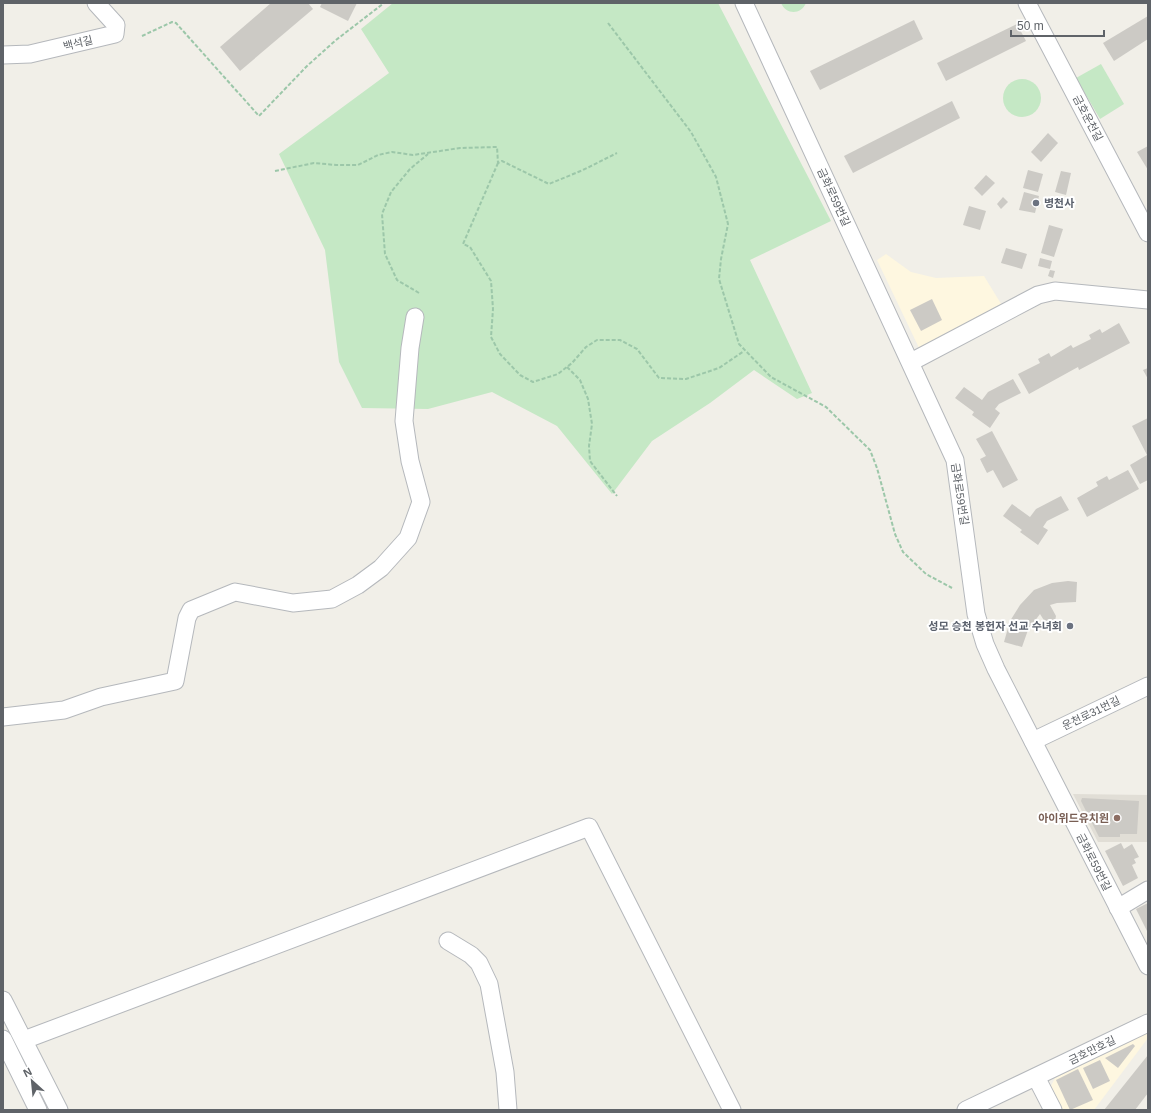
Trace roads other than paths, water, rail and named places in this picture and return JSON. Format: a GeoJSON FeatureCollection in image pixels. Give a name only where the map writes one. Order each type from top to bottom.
{"type":"FeatureCollection","features":[{"type":"Feature","properties":{"kind":"street","name":"백석길"},"geometry":{"type":"LineString","coordinates":[[3,55],[30,54],[115,34],[116,25],[96,3]]}},
{"type":"Feature","properties":{"kind":"street","name":"금화로59번길"},"geometry":{"type":"LineString","coordinates":[[744,3],[955,460],[976,614],[996,669],[1148,966]]}},
{"type":"Feature","properties":{"kind":"street","name":"금호운천길"},"geometry":{"type":"LineString","coordinates":[[1027,3],[1143,211],[1148,233]]}},
{"type":"Feature","properties":{"kind":"street"},"geometry":{"type":"LineString","coordinates":[[911,362],[1038,295],[1055,291],[1148,300]]}},
{"type":"Feature","properties":{"kind":"street"},"geometry":{"type":"LineString","coordinates":[[3,717],[64,710],[101,697],[175,681],[186,618],[192,610],[235,592],[293,603],[332,599],[358,585],[381,568],[408,538],[421,502],[410,461],[404,421],[410,348],[415,317]]}},
{"type":"Feature","properties":{"kind":"street","name":"운천로31번길"},"geometry":{"type":"LineString","coordinates":[[1033,740],[1148,686]]}},
{"type":"Feature","properties":{"kind":"street"},"geometry":{"type":"LineString","coordinates":[[24,1040],[589,827],[732,1110]]}},
{"type":"Feature","properties":{"kind":"street"},"geometry":{"type":"LineString","coordinates":[[1118,908],[1148,890]]}},
{"type":"Feature","properties":{"kind":"street"},"geometry":{"type":"LineString","coordinates":[[448,941],[472,955],[479,963],[488,984],[505,1072],[508,1110]]}},
{"type":"Feature","properties":{"kind":"street"},"geometry":{"type":"LineString","coordinates":[[3,1000],[59,1110]]}},
{"type":"Feature","properties":{"kind":"street","name":"금호만호길"},"geometry":{"type":"LineString","coordinates":[[966,1110],[1148,1023]]}},
{"type":"Feature","properties":{"kind":"street"},"geometry":{"type":"LineString","coordinates":[[3,1039],[38,1110]]}},
{"type":"Feature","properties":{"kind":"street"},"geometry":{"type":"LineString","coordinates":[[1036,1077],[1053,1110]]}},
{"type":"Feature","properties":{"kind":"place","name":"병천사"},"geometry":{"type":"Point","coordinates":[1036,203]}},
{"type":"Feature","properties":{"kind":"place","name":"성모 승천 봉헌자 선교 수녀회"},"geometry":{"type":"Point","coordinates":[1070,626]}},
{"type":"Feature","properties":{"kind":"place","name":"아이위드유치원"},"geometry":{"type":"Point","coordinates":[1117,818]}}]}
